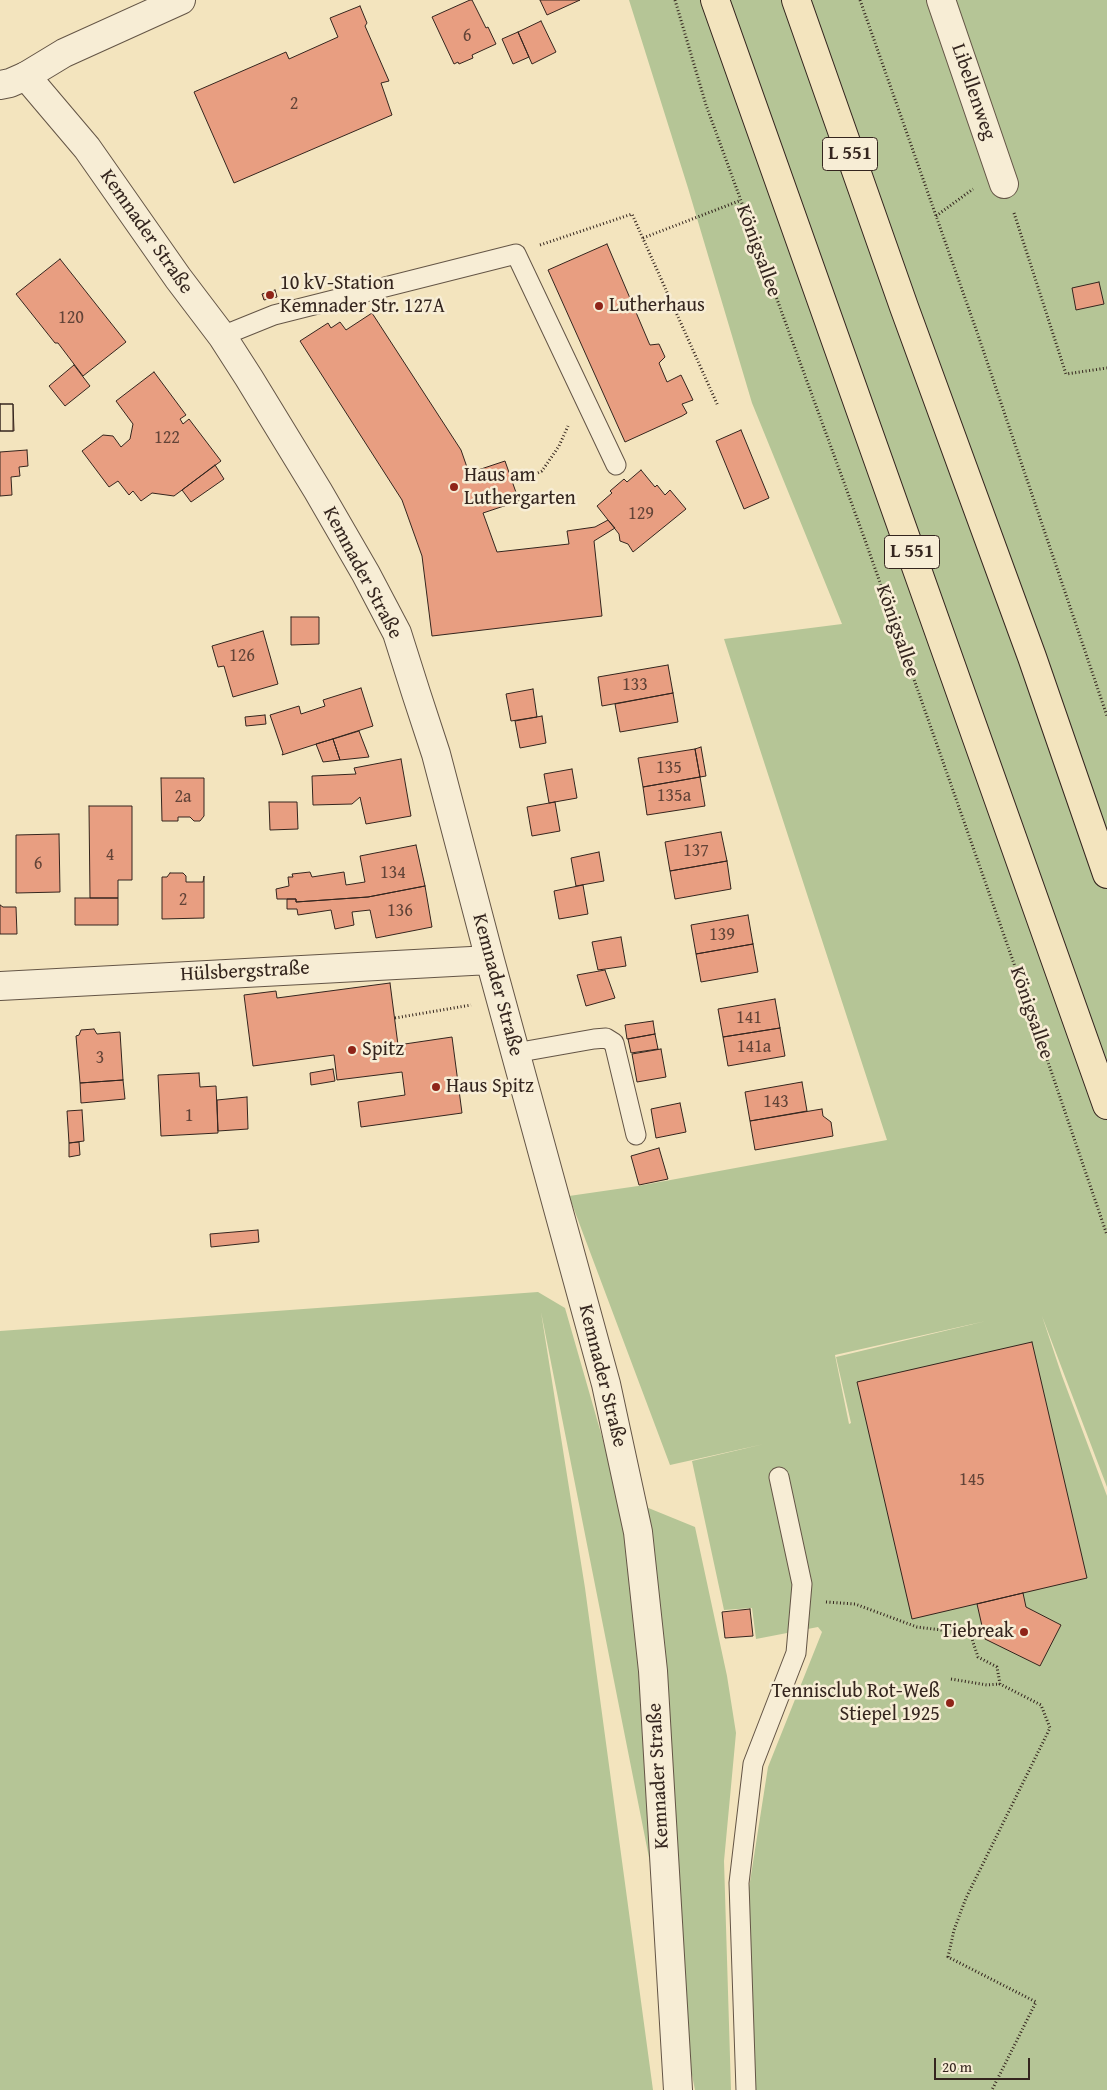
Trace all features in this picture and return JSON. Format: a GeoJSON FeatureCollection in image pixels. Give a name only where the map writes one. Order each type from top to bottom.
{"type":"FeatureCollection","features":[{"type":"Feature","properties":{"kind":"main road","name":"Königsallee"},"geometry":{"type":"LineString","coordinates":[[715,0],[1107,1105]]}},
{"type":"Feature","properties":{"kind":"main road","name":"L 551"},"geometry":{"type":"LineString","coordinates":[[796,0],[908,317],[1032,657],[1107,874]]}},
{"type":"Feature","properties":{"kind":"street"},"geometry":{"type":"LineString","coordinates":[[0,85],[26,76],[64,53],[181,0]]}},
{"type":"Feature","properties":{"kind":"street","name":"Libellenweg"},"geometry":{"type":"LineString","coordinates":[[941,0],[1002,176]]}},
{"type":"Feature","properties":{"kind":"street","name":"Kemnader Straße"},"geometry":{"type":"LineString","coordinates":[[26,76],[87,148],[178,278],[222,336],[318,491],[366,574],[397,633],[436,754],[515,1053],[606,1384],[638,1532],[653,1672],[678,2090]]}},
{"type":"Feature","properties":{"kind":"street","name":"Hülsbergstraße"},"geometry":{"type":"LineString","coordinates":[[0,986],[490,960]]}},
{"type":"Feature","properties":{"kind":"lane"},"geometry":{"type":"LineString","coordinates":[[222,336],[274,315],[516,254],[616,465]]}},
{"type":"Feature","properties":{"kind":"lane"},"geometry":{"type":"LineString","coordinates":[[515,1053],[594,1039],[606,1038],[614,1043],[636,1135]]}},
{"type":"Feature","properties":{"kind":"lane"},"geometry":{"type":"LineString","coordinates":[[746,2090],[739,1883],[753,1764],[796,1653],[802,1584],[779,1477]]}},
{"type":"Feature","properties":{"kind":"path","name":"Königsallee"},"geometry":{"type":"LineString","coordinates":[[675,0],[706,105],[739,201],[868,550],[1032,1014],[1107,1235]]}},
{"type":"Feature","properties":{"kind":"path"},"geometry":{"type":"LineString","coordinates":[[860,0],[1107,716]]}},
{"type":"Feature","properties":{"kind":"path"},"geometry":{"type":"LineString","coordinates":[[936,216],[1002,176],[1066,374],[1107,368]]}},
{"type":"Feature","properties":{"kind":"path"},"geometry":{"type":"LineString","coordinates":[[643,238],[739,201]]}},
{"type":"Feature","properties":{"kind":"path"},"geometry":{"type":"LineString","coordinates":[[516,254],[632,214],[718,406]]}},
{"type":"Feature","properties":{"kind":"path"},"geometry":{"type":"LineString","coordinates":[[519,482],[542,471],[554,456],[570,421],[578,384]]}},
{"type":"Feature","properties":{"kind":"path"},"geometry":{"type":"LineString","coordinates":[[395,1018],[501,1000]]}},
{"type":"Feature","properties":{"kind":"path"},"geometry":{"type":"LineString","coordinates":[[801,1601],[855,1604],[917,1627],[966,1633],[972,1639],[978,1657],[997,1667],[1000,1684]]}},
{"type":"Feature","properties":{"kind":"path"},"geometry":{"type":"LineString","coordinates":[[951,1679],[987,1685],[1000,1684],[1041,1705],[1050,1728],[966,1898],[954,1930],[948,1957],[1036,2002],[992,2090]]}},
{"type":"Feature","properties":{"kind":"green space"},"geometry":{"type":"Polygon","coordinates":[[[629,0],[1107,0],[1107,1487],[1042,1316],[1062,1376],[1107,1496],[1107,2090],[746,2090],[749,1888],[768,1767],[822,1632],[818,1627],[756,1639],[752,1608],[724,1610],[692,1461],[764,1444],[670,1465],[569,1196],[638,1186],[887,1140],[724,639],[842,624],[752,403],[688,188],[629,0]],[[986,1321],[835,1355],[849,1424],[851,1423],[836,1357],[986,1321]]]}},
{"type":"Feature","properties":{"kind":"green space"},"geometry":{"type":"Polygon","coordinates":[[[538,1292],[565,1308],[619,1496],[695,1527],[727,1676],[736,1733],[724,1861],[731,2090],[695,2090],[541,1312],[585,1588],[653,2090],[0,2090],[0,1331],[538,1292]]]}},
{"type":"Feature","properties":{"kind":"building"},"geometry":{"type":"Polygon","coordinates":[[[472,0],[486,28],[488,27],[496,44],[472,55],[473,58],[459,64],[458,62],[454,64],[432,17],[472,0]]]}},
{"type":"Feature","properties":{"kind":"building"},"geometry":{"type":"Polygon","coordinates":[[[540,0],[580,0],[547,15],[540,0]]]}},
{"type":"Feature","properties":{"kind":"building"},"geometry":{"type":"Polygon","coordinates":[[[360,6],[367,23],[365,26],[389,81],[381,83],[392,115],[234,183],[194,92],[286,52],[289,59],[338,37],[330,18],[360,6]]]}},
{"type":"Feature","properties":{"kind":"building"},"geometry":{"type":"Polygon","coordinates":[[[541,21],[556,52],[532,64],[518,32],[541,21]]]}},
{"type":"Feature","properties":{"kind":"building"},"geometry":{"type":"Polygon","coordinates":[[[518,32],[529,57],[513,64],[502,39],[518,32]]]}},
{"type":"Feature","properties":{"kind":"building","name":"Lutherhaus"},"geometry":{"type":"Polygon","coordinates":[[[607,244],[650,345],[659,344],[665,357],[659,363],[667,382],[681,375],[693,400],[682,404],[687,413],[625,442],[548,270],[607,244]]]}},
{"type":"Feature","properties":{"kind":"building"},"geometry":{"type":"Polygon","coordinates":[[[60,259],[126,342],[83,376],[58,343],[55,343],[16,294],[60,259]]]}},
{"type":"Feature","properties":{"kind":"building"},"geometry":{"type":"Polygon","coordinates":[[[1099,282],[1104,304],[1076,310],[1072,288],[1099,282]]]}},
{"type":"Feature","properties":{"kind":"building","name":"10 kV-Station Kemnader Str. 127A"},"geometry":{"type":"Polygon","coordinates":[[[275,290],[277,297],[264,300],[262,294],[275,290]]]}},
{"type":"Feature","properties":{"kind":"building","name":"Haus am Luthergarten"},"geometry":{"type":"Polygon","coordinates":[[[372,313],[461,450],[469,473],[505,461],[519,501],[483,513],[497,552],[569,544],[567,531],[595,527],[608,520],[615,528],[594,541],[602,616],[432,636],[422,556],[402,500],[300,341],[328,323],[331,328],[340,322],[346,330],[372,313]]]}},
{"type":"Feature","properties":{"kind":"building"},"geometry":{"type":"Polygon","coordinates":[[[74,365],[90,386],[65,406],[49,386],[74,365]]]}},
{"type":"Feature","properties":{"kind":"building"},"geometry":{"type":"Polygon","coordinates":[[[154,372],[186,415],[180,419],[183,424],[189,419],[221,461],[174,496],[152,493],[141,501],[133,491],[129,495],[118,481],[109,487],[82,451],[103,435],[113,436],[121,447],[130,439],[133,424],[116,401],[154,372]]]}},
{"type":"Feature","properties":{"kind":"building"},"geometry":{"type":"Polygon","coordinates":[[[0,404],[13,404],[13,431],[0,431],[0,404]]]}},
{"type":"Feature","properties":{"kind":"building"},"geometry":{"type":"Polygon","coordinates":[[[0,404],[13,404],[14,431],[0,431],[0,404]]]}},
{"type":"Feature","properties":{"kind":"building"},"geometry":{"type":"Polygon","coordinates":[[[741,430],[769,498],[744,509],[716,441],[741,430]]]}},
{"type":"Feature","properties":{"kind":"building"},"geometry":{"type":"Polygon","coordinates":[[[27,450],[28,466],[19,467],[20,476],[11,477],[12,495],[0,496],[0,452],[27,450]]]}},
{"type":"Feature","properties":{"kind":"building"},"geometry":{"type":"Polygon","coordinates":[[[215,465],[224,479],[191,502],[182,490],[215,465]]]}},
{"type":"Feature","properties":{"kind":"building"},"geometry":{"type":"Polygon","coordinates":[[[641,470],[655,487],[657,485],[665,495],[670,490],[686,509],[633,552],[628,544],[620,541],[619,534],[597,506],[624,479],[627,482],[641,470]]]}},
{"type":"Feature","properties":{"kind":"building"},"geometry":{"type":"Polygon","coordinates":[[[291,617],[319,617],[319,644],[291,645],[291,617]]]}},
{"type":"Feature","properties":{"kind":"building"},"geometry":{"type":"Polygon","coordinates":[[[263,631],[278,684],[233,697],[224,666],[218,667],[212,646],[263,631]]]}},
{"type":"Feature","properties":{"kind":"building"},"geometry":{"type":"Polygon","coordinates":[[[668,665],[673,693],[602,706],[598,677],[668,665]]]}},
{"type":"Feature","properties":{"kind":"building"},"geometry":{"type":"Polygon","coordinates":[[[361,688],[373,726],[282,755],[283,753],[270,715],[299,706],[301,714],[325,706],[323,700],[361,688]]]}},
{"type":"Feature","properties":{"kind":"building"},"geometry":{"type":"Polygon","coordinates":[[[533,689],[537,717],[511,721],[506,694],[533,689]]]}},
{"type":"Feature","properties":{"kind":"building"},"geometry":{"type":"Polygon","coordinates":[[[673,693],[678,722],[620,732],[615,704],[673,693]]]}},
{"type":"Feature","properties":{"kind":"building"},"geometry":{"type":"Polygon","coordinates":[[[265,715],[266,724],[246,726],[245,717],[265,715]]]}},
{"type":"Feature","properties":{"kind":"building"},"geometry":{"type":"Polygon","coordinates":[[[542,716],[546,743],[520,748],[515,721],[542,716]]]}},
{"type":"Feature","properties":{"kind":"building"},"geometry":{"type":"Polygon","coordinates":[[[359,731],[369,757],[340,760],[333,739],[359,731]]]}},
{"type":"Feature","properties":{"kind":"building"},"geometry":{"type":"Polygon","coordinates":[[[333,739],[340,760],[323,762],[316,744],[333,739]]]}},
{"type":"Feature","properties":{"kind":"building"},"geometry":{"type":"Polygon","coordinates":[[[701,747],[706,776],[700,777],[695,749],[701,747]]]}},
{"type":"Feature","properties":{"kind":"building"},"geometry":{"type":"Polygon","coordinates":[[[695,749],[700,777],[643,787],[638,758],[695,749]]]}},
{"type":"Feature","properties":{"kind":"building"},"geometry":{"type":"Polygon","coordinates":[[[401,759],[411,816],[366,824],[360,797],[352,804],[313,805],[312,776],[356,774],[354,768],[401,759]]]}},
{"type":"Feature","properties":{"kind":"building"},"geometry":{"type":"Polygon","coordinates":[[[572,769],[577,798],[549,803],[544,774],[572,769]]]}},
{"type":"Feature","properties":{"kind":"building"},"geometry":{"type":"Polygon","coordinates":[[[700,777],[705,806],[647,815],[643,787],[700,777]]]}},
{"type":"Feature","properties":{"kind":"building"},"geometry":{"type":"Polygon","coordinates":[[[161,778],[204,778],[204,816],[200,821],[194,821],[190,817],[178,817],[178,821],[162,821],[161,778]]]}},
{"type":"Feature","properties":{"kind":"building"},"geometry":{"type":"Polygon","coordinates":[[[269,802],[297,802],[298,829],[270,830],[269,802]]]}},
{"type":"Feature","properties":{"kind":"building"},"geometry":{"type":"Polygon","coordinates":[[[555,802],[560,831],[532,836],[527,807],[555,802]]]}},
{"type":"Feature","properties":{"kind":"building"},"geometry":{"type":"Polygon","coordinates":[[[89,806],[132,806],[132,880],[118,880],[118,898],[90,898],[89,806]]]}},
{"type":"Feature","properties":{"kind":"building"},"geometry":{"type":"Polygon","coordinates":[[[721,832],[727,861],[670,871],[665,842],[721,832]]]}},
{"type":"Feature","properties":{"kind":"building"},"geometry":{"type":"Polygon","coordinates":[[[59,834],[60,892],[16,893],[16,835],[59,834]]]}},
{"type":"Feature","properties":{"kind":"building"},"geometry":{"type":"Polygon","coordinates":[[[416,845],[425,886],[368,897],[296,902],[296,899],[277,899],[276,889],[289,886],[288,877],[293,877],[292,874],[310,872],[312,877],[344,872],[346,885],[365,882],[360,856],[416,845]]]}},
{"type":"Feature","properties":{"kind":"building"},"geometry":{"type":"Polygon","coordinates":[[[599,852],[604,881],[576,886],[571,858],[599,852]]]}},
{"type":"Feature","properties":{"kind":"building"},"geometry":{"type":"Polygon","coordinates":[[[727,861],[731,889],[675,899],[670,871],[727,861]]]}},
{"type":"Feature","properties":{"kind":"building"},"geometry":{"type":"Polygon","coordinates":[[[170,873],[183,873],[186,876],[186,882],[203,882],[204,876],[204,918],[162,919],[162,877],[167,877],[170,873]]]}},
{"type":"Feature","properties":{"kind":"building"},"geometry":{"type":"Polygon","coordinates":[[[583,885],[588,914],[559,919],[554,891],[583,885]]]}},
{"type":"Feature","properties":{"kind":"building"},"geometry":{"type":"Polygon","coordinates":[[[425,886],[432,927],[376,938],[370,910],[352,912],[354,925],[335,929],[331,910],[298,915],[297,909],[287,909],[287,899],[296,899],[296,902],[368,897],[425,886]]]}},
{"type":"Feature","properties":{"kind":"building"},"geometry":{"type":"Polygon","coordinates":[[[75,898],[118,898],[118,925],[75,925],[75,898]]]}},
{"type":"Feature","properties":{"kind":"building"},"geometry":{"type":"Polygon","coordinates":[[[0,905],[3,907],[16,907],[17,934],[0,934],[0,905]]]}},
{"type":"Feature","properties":{"kind":"building"},"geometry":{"type":"Polygon","coordinates":[[[748,915],[753,944],[696,954],[691,925],[748,915]]]}},
{"type":"Feature","properties":{"kind":"building"},"geometry":{"type":"Polygon","coordinates":[[[621,937],[626,966],[598,970],[592,942],[621,937]]]}},
{"type":"Feature","properties":{"kind":"building"},"geometry":{"type":"Polygon","coordinates":[[[753,944],[758,972],[701,982],[696,954],[753,944]]]}},
{"type":"Feature","properties":{"kind":"building"},"geometry":{"type":"Polygon","coordinates":[[[605,970],[615,998],[586,1006],[577,975],[605,970]]]}},
{"type":"Feature","properties":{"kind":"building","name":"Spitz"},"geometry":{"type":"Polygon","coordinates":[[[390,983],[398,1045],[452,1037],[462,1113],[361,1127],[358,1102],[405,1095],[402,1072],[337,1080],[334,1055],[253,1066],[244,995],[276,991],[277,998],[390,983]]]}},
{"type":"Feature","properties":{"kind":"building"},"geometry":{"type":"Polygon","coordinates":[[[775,999],[780,1028],[723,1037],[718,1009],[775,999]]]}},
{"type":"Feature","properties":{"kind":"building"},"geometry":{"type":"Polygon","coordinates":[[[653,1021],[655,1034],[627,1039],[625,1025],[653,1021]]]}},
{"type":"Feature","properties":{"kind":"building"},"geometry":{"type":"Polygon","coordinates":[[[780,1028],[785,1056],[728,1066],[723,1037],[780,1028]]]}},
{"type":"Feature","properties":{"kind":"building"},"geometry":{"type":"Polygon","coordinates":[[[94,1029],[97,1034],[120,1032],[123,1080],[80,1083],[76,1036],[79,1035],[81,1030],[94,1029]]]}},
{"type":"Feature","properties":{"kind":"building"},"geometry":{"type":"Polygon","coordinates":[[[655,1034],[658,1049],[631,1053],[628,1039],[655,1034]]]}},
{"type":"Feature","properties":{"kind":"building"},"geometry":{"type":"Polygon","coordinates":[[[661,1049],[666,1077],[637,1082],[632,1054],[661,1049]]]}},
{"type":"Feature","properties":{"kind":"building"},"geometry":{"type":"Polygon","coordinates":[[[333,1069],[335,1081],[311,1085],[310,1073],[333,1069]]]}},
{"type":"Feature","properties":{"kind":"building"},"geometry":{"type":"Polygon","coordinates":[[[199,1073],[200,1087],[216,1086],[218,1133],[161,1136],[158,1075],[199,1073]]]}},
{"type":"Feature","properties":{"kind":"building"},"geometry":{"type":"Polygon","coordinates":[[[123,1080],[125,1099],[81,1103],[80,1083],[123,1080]]]}},
{"type":"Feature","properties":{"kind":"building"},"geometry":{"type":"Polygon","coordinates":[[[802,1082],[807,1111],[750,1121],[745,1092],[802,1082]]]}},
{"type":"Feature","properties":{"kind":"building"},"geometry":{"type":"Polygon","coordinates":[[[247,1097],[248,1129],[218,1131],[217,1100],[247,1097]]]}},
{"type":"Feature","properties":{"kind":"building"},"geometry":{"type":"Polygon","coordinates":[[[680,1103],[686,1132],[656,1138],[651,1109],[680,1103]]]}},
{"type":"Feature","properties":{"kind":"building"},"geometry":{"type":"Polygon","coordinates":[[[822,1109],[823,1116],[831,1122],[833,1136],[755,1150],[750,1121],[822,1109]]]}},
{"type":"Feature","properties":{"kind":"building"},"geometry":{"type":"Polygon","coordinates":[[[82,1110],[84,1141],[69,1143],[67,1111],[82,1110]]]}},
{"type":"Feature","properties":{"kind":"building"},"geometry":{"type":"Polygon","coordinates":[[[79,1142],[80,1155],[69,1157],[69,1143],[79,1142]]]}},
{"type":"Feature","properties":{"kind":"building"},"geometry":{"type":"Polygon","coordinates":[[[659,1148],[668,1179],[639,1185],[631,1156],[659,1148]]]}},
{"type":"Feature","properties":{"kind":"building"},"geometry":{"type":"Polygon","coordinates":[[[258,1230],[259,1242],[211,1247],[210,1234],[258,1230]]]}},
{"type":"Feature","properties":{"kind":"building"},"geometry":{"type":"Polygon","coordinates":[[[1032,1342],[1087,1578],[912,1619],[857,1382],[1032,1342]]]}},
{"type":"Feature","properties":{"kind":"building"},"geometry":{"type":"Polygon","coordinates":[[[1023,1593],[1026,1607],[1061,1625],[1040,1666],[985,1639],[977,1604],[1023,1593]]]}},
{"type":"Feature","properties":{"kind":"building"},"geometry":{"type":"Polygon","coordinates":[[[750,1609],[753,1636],[725,1638],[722,1612],[750,1609]]]}},
{"type":"Feature","properties":{"kind":"place","name":"10 kV-Station Kemnader Str. 127A"},"geometry":{"type":"Point","coordinates":[270,295]}},
{"type":"Feature","properties":{"kind":"place","name":"Lutherhaus"},"geometry":{"type":"Point","coordinates":[599,306]}},
{"type":"Feature","properties":{"kind":"place","name":"Haus am Luthergarten"},"geometry":{"type":"Point","coordinates":[454,487]}},
{"type":"Feature","properties":{"kind":"place","name":"Spitz"},"geometry":{"type":"Point","coordinates":[352,1050]}},
{"type":"Feature","properties":{"kind":"place","name":"Haus Spitz"},"geometry":{"type":"Point","coordinates":[436,1087]}},
{"type":"Feature","properties":{"kind":"place","name":"Tiebreak"},"geometry":{"type":"Point","coordinates":[1024,1632]}},
{"type":"Feature","properties":{"kind":"place","name":"Tennisclub Rot-Weß Stiepel 1925"},"geometry":{"type":"Point","coordinates":[950,1703]}}]}
